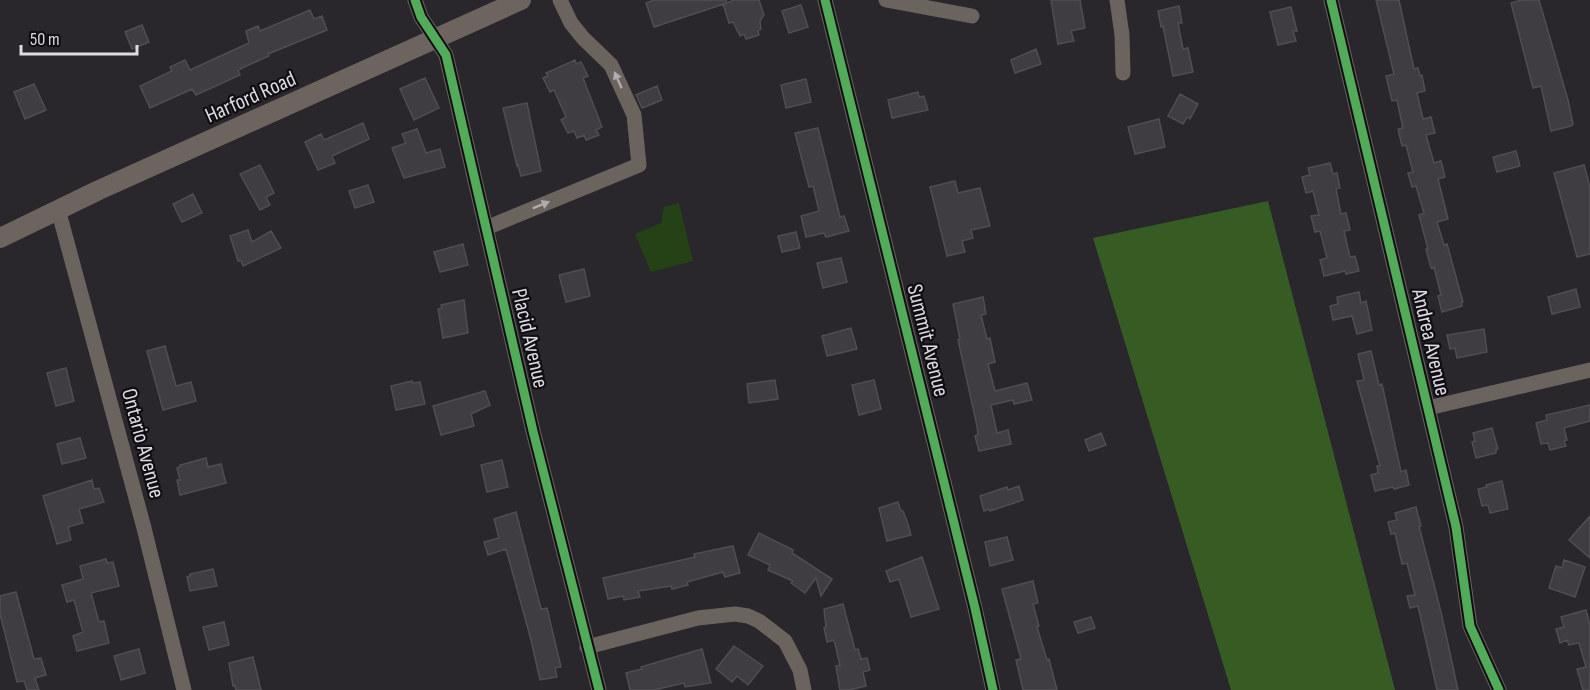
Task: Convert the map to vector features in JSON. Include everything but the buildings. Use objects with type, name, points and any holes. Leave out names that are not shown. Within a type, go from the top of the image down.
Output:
[{"type":"main road","name":"Harford Road","points":[[0,238],[58,209],[521,0]]},
{"type":"street","name":"Placid Avenue","points":[[414,0],[421,17],[446,55],[533,431],[599,690]]},
{"type":"street","points":[[486,228],[639,165],[634,116],[611,65],[571,23],[560,0]]},
{"type":"street","name":"Summit Avenue","points":[[825,0],[975,608],[993,690]]},
{"type":"street","points":[[886,0],[972,16]]},
{"type":"street","points":[[1116,0],[1122,35],[1123,73]]},
{"type":"street","name":"Andrea Avenue","points":[[1331,0],[1456,527],[1470,626],[1499,690]]},
{"type":"street","name":"Ontario Avenue","points":[[58,209],[144,528],[184,690]]},
{"type":"street","points":[[1428,408],[1590,370]]},
{"type":"street","points":[[587,647],[698,618],[735,614],[748,616],[759,621],[785,641],[800,670],[804,690]]},
{"type":"green space","points":[[1268,201],[1395,690],[1231,690],[1093,238]]},
{"type":"green space","points":[[679,203],[693,261],[651,272],[635,234],[661,223],[664,207]]},
{"type":"cycle path","points":[[415,0],[421,17],[446,55],[533,431],[599,690]]},
{"type":"cycle path","points":[[825,0],[975,608],[993,690]]},
{"type":"cycle path","points":[[1331,0],[1456,527],[1470,626],[1499,690]]}]
